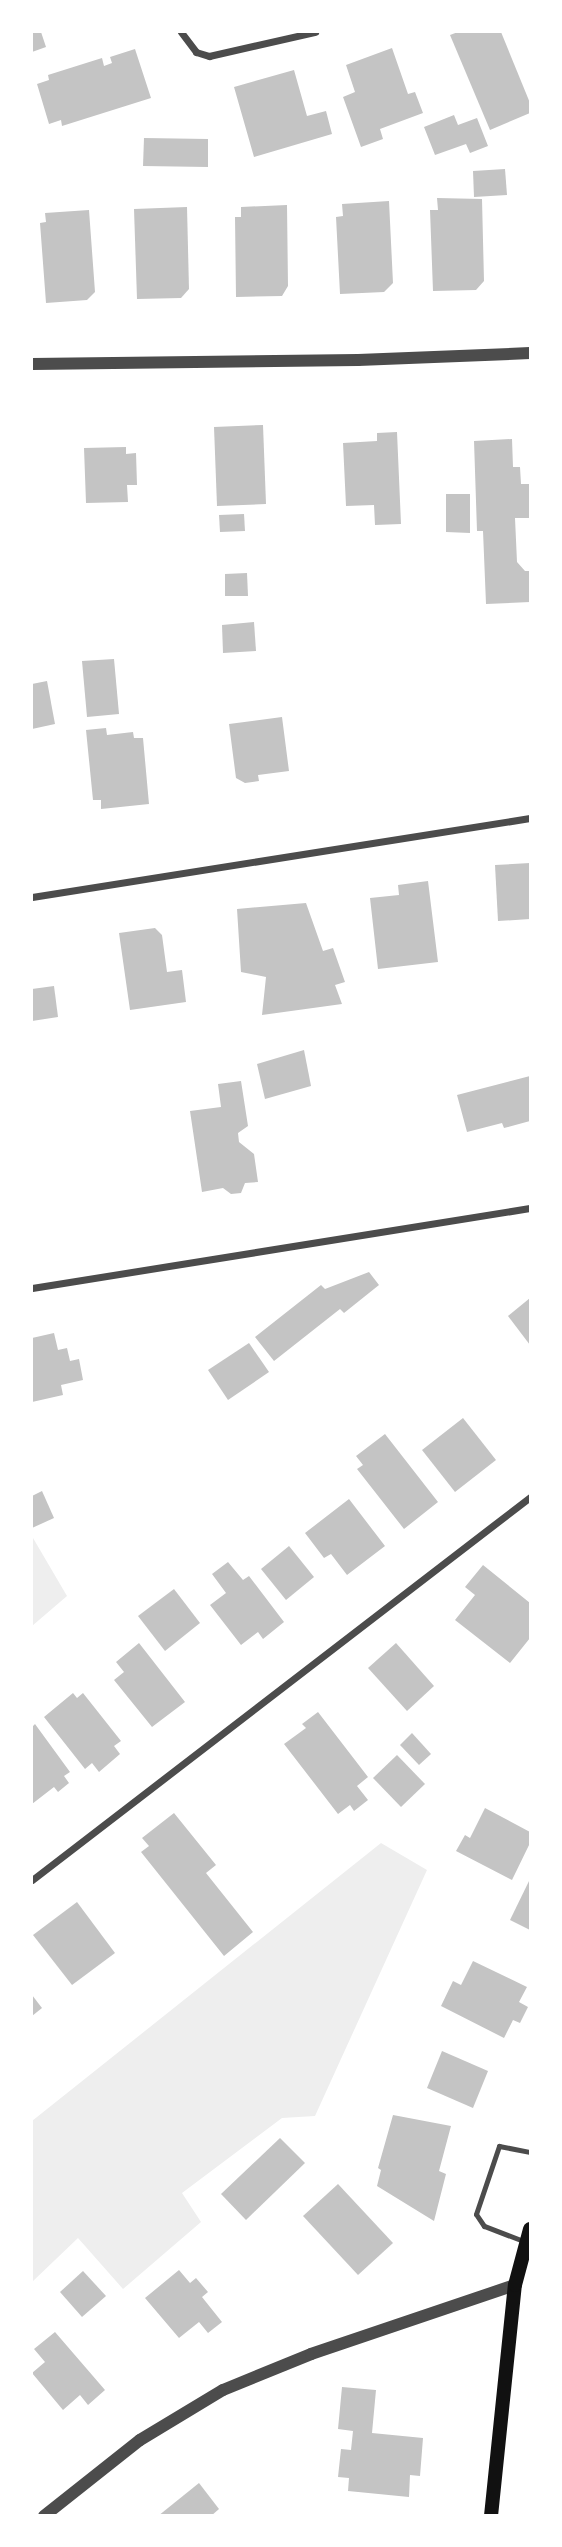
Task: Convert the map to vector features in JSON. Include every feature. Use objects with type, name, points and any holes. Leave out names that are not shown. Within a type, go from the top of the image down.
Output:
[{"type":"main road","points":[[491,2515],[515,2285],[529,2236]]},
{"type":"street","points":[[181,32],[196,52],[209,56],[316,32]]},
{"type":"street","points":[[32,364],[358,360],[530,353]]},
{"type":"street","points":[[32,897],[530,818]]},
{"type":"street","points":[[32,1288],[530,1208]]},
{"type":"street","points":[[32,1880],[530,1497]]},
{"type":"street","points":[[44,2515],[139,2440],[192,2406],[239,2382],[311,2354],[515,2285]]},
{"type":"lane","points":[[529,2236],[484,2226],[476,2214],[499,2146],[530,2152]]},
{"type":"shaded area","points":[[32,1539],[67,1596],[32,1626]]},
{"type":"shaded area","points":[[381,1843],[427,1870],[315,2116],[282,2118],[182,2193],[201,2222],[123,2289],[78,2238],[32,2282],[32,2121]]},
{"type":"building","points":[[32,32],[41,32],[46,47],[32,52]]},
{"type":"building","points":[[458,32],[501,32],[530,103],[530,113],[490,130],[450,35]]},
{"type":"building","points":[[392,48],[408,94],[415,92],[423,113],[380,129],[383,139],[361,147],[343,97],[355,92],[346,65]]},
{"type":"building","points":[[135,49],[151,98],[62,126],[61,120],[49,124],[37,84],[49,80],[48,75],[102,58],[104,66],[112,63],[110,57]]},
{"type":"building","points":[[294,70],[307,116],[326,111],[332,134],[254,157],[234,87]]},
{"type":"building","points":[[454,115],[458,125],[477,118],[488,146],[470,153],[466,144],[435,155],[424,127]]},
{"type":"building","points":[[144,138],[208,139],[208,167],[143,166]]},
{"type":"building","points":[[505,169],[507,195],[474,197],[473,171]]},
{"type":"building","points":[[437,198],[482,199],[484,281],[476,290],[433,291],[430,210],[438,210]]},
{"type":"building","points":[[389,201],[393,283],[384,292],[340,294],[336,217],[343,216],[342,204]]},
{"type":"building","points":[[287,205],[288,286],[282,296],[236,297],[235,217],[241,217],[241,207]]},
{"type":"building","points":[[187,207],[189,289],[181,298],[137,299],[134,209]]},
{"type":"building","points":[[89,210],[95,292],[87,300],[46,303],[40,223],[46,222],[45,213]]},
{"type":"building","points":[[263,425],[266,504],[217,506],[214,427]]},
{"type":"building","points":[[397,432],[401,524],[375,525],[374,505],[346,506],[343,443],[377,441],[377,433]]},
{"type":"building","points":[[512,439],[513,467],[520,467],[521,484],[529,484],[530,518],[515,518],[517,562],[525,571],[530,571],[530,602],[486,604],[483,531],[477,531],[474,441]]},
{"type":"building","points":[[126,447],[126,454],[136,453],[137,485],[127,485],[128,502],[86,503],[84,448]]},
{"type":"building","points":[[446,494],[470,494],[470,533],[446,532]]},
{"type":"building","points":[[244,514],[245,531],[220,532],[219,515]]},
{"type":"building","points":[[247,573],[248,596],[225,596],[225,574]]},
{"type":"building","points":[[254,622],[256,651],[223,653],[222,625]]},
{"type":"building","points":[[114,659],[119,714],[87,717],[82,661]]},
{"type":"building","points":[[47,681],[55,724],[32,729],[32,684]]},
{"type":"building","points":[[282,717],[289,771],[258,775],[259,781],[245,783],[236,778],[229,724]]},
{"type":"building","points":[[106,728],[107,735],[133,732],[134,738],[143,738],[149,804],[101,809],[101,800],[93,800],[86,730]]},
{"type":"building","points":[[530,863],[530,919],[498,921],[495,865]]},
{"type":"building","points":[[428,881],[438,962],[378,969],[370,898],[399,895],[398,885]]},
{"type":"building","points":[[306,903],[323,951],[333,948],[345,982],[335,985],[342,1004],[262,1015],[266,977],[241,972],[237,909]]},
{"type":"building","points":[[155,928],[162,935],[167,972],[182,970],[186,1002],[130,1010],[119,933]]},
{"type":"building","points":[[54,986],[58,1017],[32,1021],[32,989]]},
{"type":"building","points":[[304,1050],[311,1086],[265,1099],[257,1064]]},
{"type":"building","points":[[530,1076],[530,1121],[504,1128],[502,1123],[467,1132],[457,1095]]},
{"type":"building","points":[[241,1081],[248,1126],[238,1133],[239,1142],[254,1154],[258,1182],[245,1183],[241,1193],[231,1194],[223,1188],[202,1192],[190,1111],[221,1107],[218,1084]]},
{"type":"building","points":[[369,1272],[379,1285],[344,1313],[340,1309],[274,1361],[255,1337],[321,1285],[325,1289]]},
{"type":"building","points":[[530,1298],[530,1345],[508,1316]]},
{"type":"building","points":[[54,1333],[58,1350],[67,1348],[70,1361],[79,1359],[83,1380],[61,1385],[63,1395],[32,1402],[32,1338]]},
{"type":"building","points":[[249,1343],[269,1372],[228,1400],[208,1370]]},
{"type":"building","points":[[463,1418],[496,1460],[455,1492],[422,1450]]},
{"type":"building","points":[[385,1434],[438,1502],[404,1529],[357,1469],[363,1465],[356,1456]]},
{"type":"building","points":[[42,1491],[54,1518],[32,1528],[32,1496]]},
{"type":"building","points":[[349,1499],[385,1546],[347,1575],[331,1554],[324,1558],[305,1533]]},
{"type":"building","points":[[289,1546],[314,1577],[286,1600],[261,1569]]},
{"type":"building","points":[[228,1562],[243,1580],[249,1576],[284,1622],[263,1639],[258,1632],[241,1645],[210,1605],[226,1593],[212,1574]]},
{"type":"building","points":[[483,1565],[530,1603],[530,1638],[510,1663],[455,1620],[475,1595],[465,1587]]},
{"type":"building","points":[[174,1589],[200,1623],[165,1651],[138,1616]]},
{"type":"building","points":[[139,1643],[185,1702],[152,1727],[114,1680],[124,1672],[116,1662]]},
{"type":"building","points":[[396,1643],[434,1686],[407,1711],[368,1668]]},
{"type":"building","points":[[73,1693],[77,1698],[83,1693],[121,1741],[114,1746],[120,1754],[99,1772],[92,1763],[85,1769],[44,1717]]},
{"type":"building","points":[[318,1712],[368,1777],[357,1786],[368,1800],[354,1811],[350,1805],[338,1814],[284,1744],[306,1728],[302,1724]]},
{"type":"building","points":[[35,1724],[70,1772],[64,1776],[69,1783],[58,1792],[54,1787],[32,1804],[32,1727]]},
{"type":"building","points":[[412,1733],[431,1754],[419,1765],[400,1745]]},
{"type":"building","points":[[397,1755],[425,1784],[401,1807],[373,1778]]},
{"type":"building","points":[[485,1808],[530,1832],[530,1843],[512,1880],[456,1851],[465,1835],[470,1838]]},
{"type":"building","points":[[174,1813],[216,1865],[206,1873],[253,1932],[224,1956],[141,1852],[149,1846],[142,1838]]},
{"type":"building","points":[[530,1879],[530,1930],[510,1920]]},
{"type":"building","points":[[77,1902],[115,1953],[72,1985],[33,1935]]},
{"type":"building","points":[[473,1961],[527,1987],[519,2002],[528,2007],[520,2023],[513,2020],[504,2038],[441,2006],[453,1981],[461,1985]]},
{"type":"building","points":[[32,1995],[42,2008],[32,2016]]},
{"type":"building","points":[[442,2051],[488,2071],[473,2108],[427,2088]]},
{"type":"building","points":[[393,2115],[451,2126],[439,2171],[446,2174],[434,2221],[377,2186],[381,2170],[378,2168]]},
{"type":"building","points":[[280,2138],[305,2163],[246,2220],[221,2194]]},
{"type":"building","points":[[338,2184],[393,2243],[358,2275],[303,2216]]},
{"type":"building","points":[[179,2270],[190,2283],[196,2278],[208,2292],[202,2297],[222,2322],[208,2333],[199,2322],[179,2338],[145,2298]]},
{"type":"building","points":[[83,2271],[106,2296],[82,2317],[60,2292]]},
{"type":"building","points":[[55,2332],[105,2390],[88,2405],[80,2395],[63,2410],[32,2373],[45,2362],[34,2349]]},
{"type":"building","points":[[342,2387],[376,2390],[372,2433],[423,2438],[420,2476],[410,2475],[409,2497],[348,2491],[349,2478],[338,2477],[341,2449],[351,2450],[353,2431],[338,2429]]},
{"type":"building","points":[[199,2483],[219,2509],[211,2516],[158,2516]]}]
